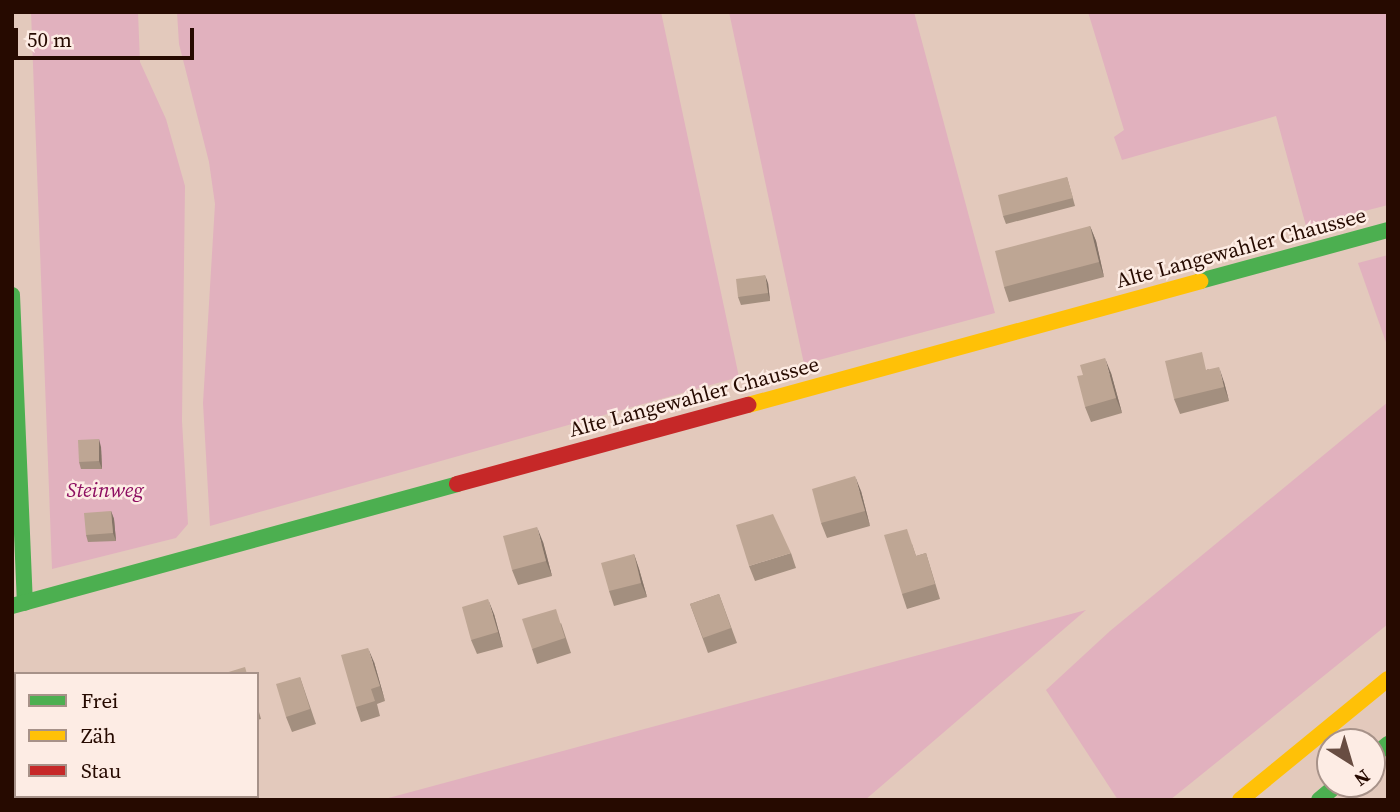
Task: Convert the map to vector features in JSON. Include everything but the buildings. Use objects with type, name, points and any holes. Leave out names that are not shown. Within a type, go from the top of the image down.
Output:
[{"type":"main road","name":"Alte Langewahler Chaussee","points":[[19,604],[1388,230]]},
{"type":"main road","points":[[12,295],[19,604]]},
{"type":"main road","points":[[1240,800],[1388,679]]},
{"type":"green space","name":"Steinweg","points":[[31,12],[138,12],[140,62],[166,119],[185,186],[182,421],[188,524],[176,538],[52,569]]},
{"type":"green space","points":[[177,12],[661,12],[739,377],[210,526],[203,403],[215,204],[209,162],[179,44]]},
{"type":"green space","points":[[729,12],[914,12],[995,313],[804,364]]},
{"type":"green space","points":[[1088,12],[1388,12],[1388,205],[1306,226],[1276,116],[1122,160],[1114,137],[1124,130]]},
{"type":"green space","points":[[1388,255],[1388,348],[1358,263]]},
{"type":"green space","points":[[1388,402],[1388,624],[1170,800],[1118,800],[1046,690],[1110,631]]},
{"type":"green space","points":[[1086,610],[865,800],[381,800]]},
{"type":"traffic: fast","points":[[1200,281],[1388,230]]},
{"type":"traffic: fast","points":[[12,295],[25,603]]},
{"type":"traffic: fast","points":[[12,606],[457,484]]},
{"type":"traffic: slow","points":[[748,405],[1200,281]]},
{"type":"traffic: slow","points":[[1240,800],[1388,679]]},
{"type":"traffic: jam","points":[[457,484],[748,405]]}]
